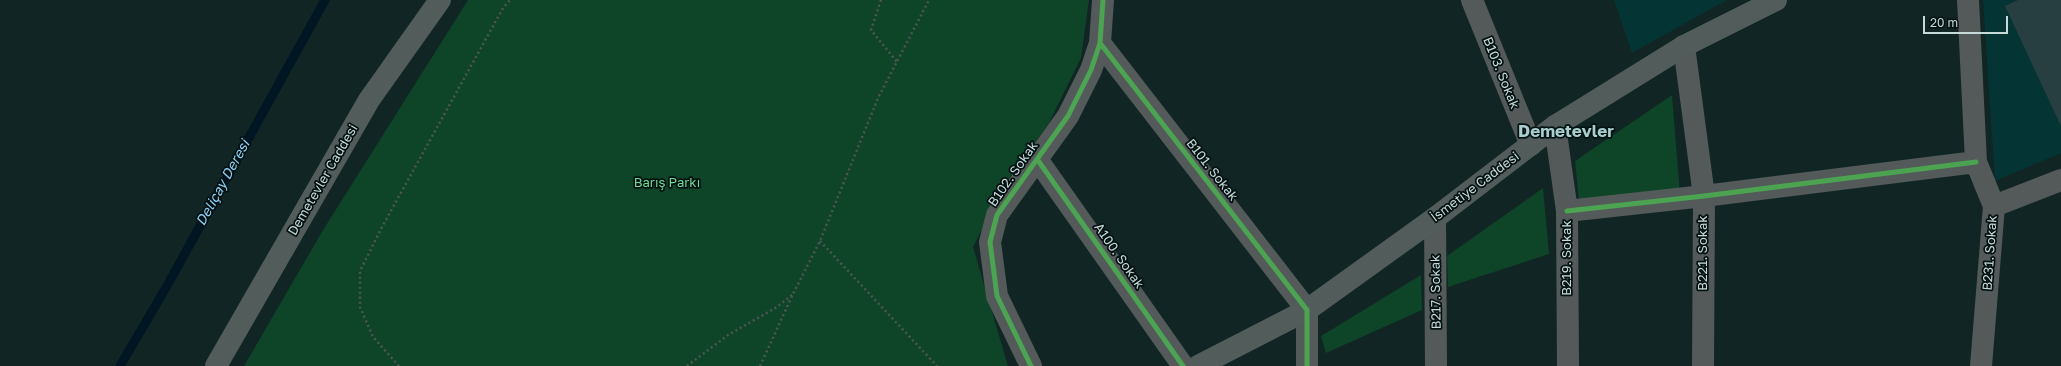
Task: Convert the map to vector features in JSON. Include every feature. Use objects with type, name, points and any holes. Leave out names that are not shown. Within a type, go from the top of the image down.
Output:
[{"type":"main road","name":"Demetevler Caddesi","points":[[216,366],[369,100],[440,0]]},
{"type":"main road","name":"İsmetiye Caddesi","points":[[1198,366],[1307,310],[1435,218],[1555,126],[1684,46],[1776,0]]},
{"type":"street","name":"B102. Sokak","points":[[1031,366],[998,296],[990,242],[997,216],[1068,116],[1092,70],[1100,43],[1103,0]]},
{"type":"street","name":"B103. Sokak","points":[[1472,0],[1531,145]]},
{"type":"street","name":"B231. Sokak","points":[[1968,0],[1976,162],[1994,206],[1981,366]]},
{"type":"street","name":"B101. Sokak","points":[[1100,43],[1307,310]]},
{"type":"street","name":"B221. Sokak","points":[[1684,46],[1704,196],[1703,366]]},
{"type":"street","name":"B219. Sokak","points":[[1555,126],[1566,211],[1568,366]]},
{"type":"street","name":"A100. Sokak","points":[[1037,159],[1182,366]]},
{"type":"street","points":[[1566,211],[1704,196],[1976,162]]},
{"type":"street","points":[[1994,206],[2061,180]]},
{"type":"street","name":"B217. Sokak","points":[[1435,218],[1436,366]]},
{"type":"street","points":[[1307,310],[1307,366]]},
{"type":"path","points":[[399,366],[373,337],[360,307],[360,271],[389,214],[503,8],[510,0]]},
{"type":"path","points":[[882,0],[871,30],[897,62]]},
{"type":"path","points":[[760,366],[793,294],[820,241],[878,98],[929,0]]},
{"type":"path","points":[[820,241],[937,366]]},
{"type":"path","points":[[687,366],[728,335],[778,307],[793,294]]},
{"type":"shaded area","points":[[1614,0],[1727,0],[1632,53]]},
{"type":"shaded area","points":[[1983,0],[2061,0],[2061,153],[1995,181]]},
{"type":"green space","name":"Barış Parkı","points":[[468,0],[1089,0],[1081,58],[1049,123],[1005,184],[973,247],[1008,366],[244,366],[323,230]]},
{"type":"green space","points":[[1672,95],[1680,194],[1579,202],[1575,161]]},
{"type":"green space","points":[[1543,188],[1549,254],[1448,287],[1447,256]]},
{"type":"green space","points":[[1421,275],[1422,310],[1326,353],[1321,336]]},
{"type":"building","points":[[2018,0],[2061,0],[2061,126],[2005,6]]},
{"type":"waterway","name":"Deliçay Deresi","points":[[120,366],[168,284],[325,0]]},
{"type":"cycle path","points":[[1031,366],[997,296],[990,242],[997,215],[1068,116],[1091,70],[1100,43],[1103,0]]},
{"type":"cycle path","points":[[1100,43],[1307,310],[1307,366]]},
{"type":"cycle path","points":[[1037,159],[1183,366]]},
{"type":"cycle path","points":[[1567,211],[1704,196],[1976,162]]},
{"type":"district","name":"Demetevler","points":[[1566,132]]}]
